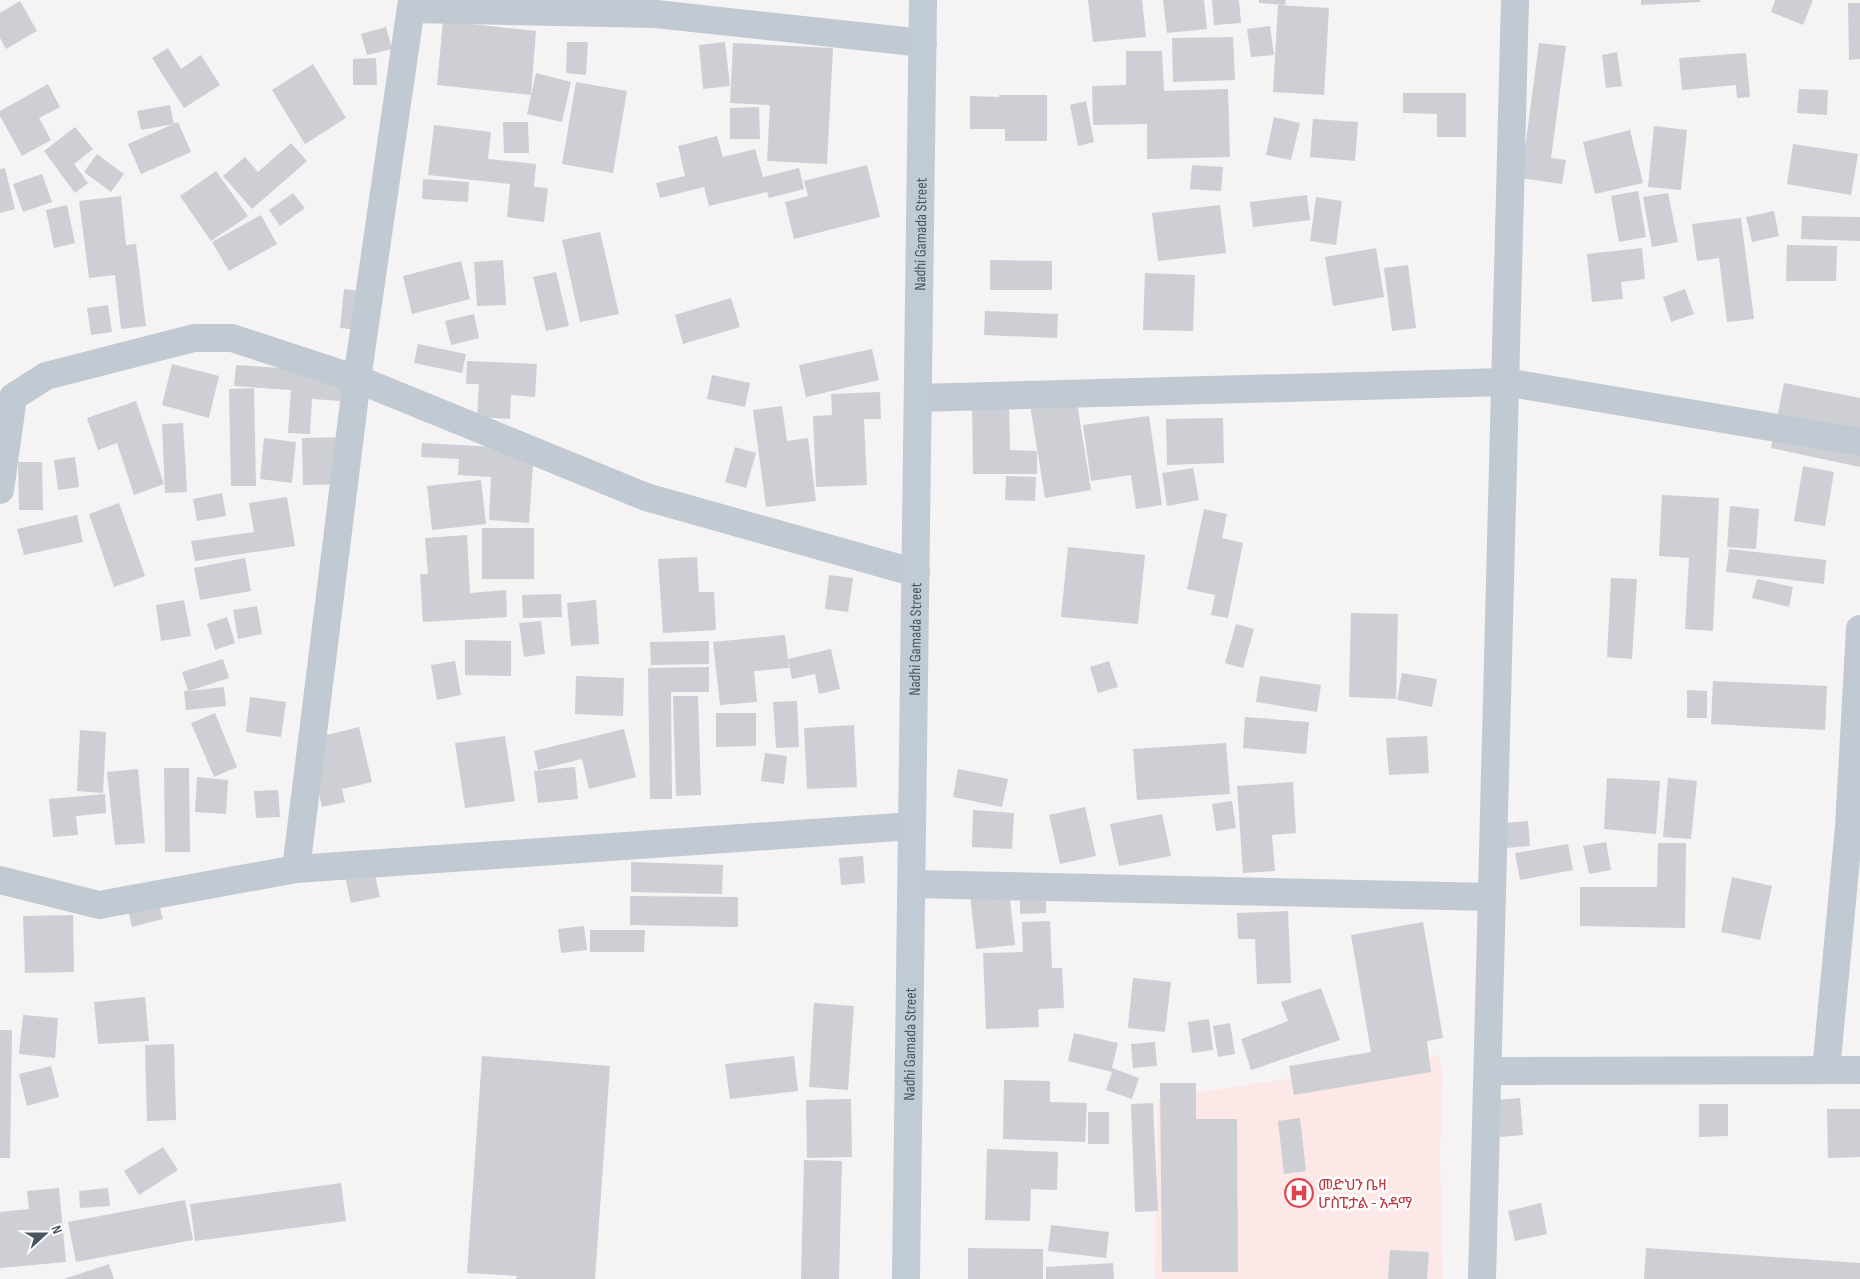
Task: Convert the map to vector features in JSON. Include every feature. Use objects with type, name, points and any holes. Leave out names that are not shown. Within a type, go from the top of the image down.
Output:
[{"type":"street","name":"Nadhi Gamada Street","points":[[906,1279],[923,0]]},
{"type":"street","points":[[1482,1279],[1515,0]]},
{"type":"street","points":[[296,868],[358,379],[412,4],[656,14],[923,43]]},
{"type":"street","points":[[0,490],[14,397],[46,376],[194,338],[232,338],[358,379],[646,498],[916,573]]},
{"type":"street","points":[[918,398],[1505,382],[1860,442]]},
{"type":"street","points":[[1826,1070],[1849,827],[1860,629]]},
{"type":"street","points":[[0,880],[99,905],[296,868],[912,826]]},
{"type":"street","points":[[912,884],[1492,897]]},
{"type":"street","points":[[1488,1071],[1860,1070]]},
{"type":"shaded area","name":"መድህን ቤዛ ሆስፒታል - አዳማ","points":[[1438,1055],[1443,1071],[1440,1154],[1443,1279],[1155,1279],[1158,1099]]},
{"type":"building","points":[[1088,0],[1142,0],[1146,37],[1093,42]]},
{"type":"building","points":[[1163,0],[1204,0],[1207,29],[1167,33]]},
{"type":"building","points":[[1212,0],[1239,0],[1241,23],[1214,25]]},
{"type":"building","points":[[1259,0],[1286,0],[1285,5],[1259,3]]},
{"type":"building","points":[[1641,0],[1700,0],[1701,2],[1641,5]]},
{"type":"building","points":[[1775,0],[1813,0],[1803,25],[1771,12]]},
{"type":"building","points":[[20,1],[37,31],[6,49],[0,38],[0,13]]},
{"type":"building","points":[[1848,3],[1860,3],[1860,59],[1849,60]]},
{"type":"building","points":[[1278,5],[1329,8],[1324,95],[1273,92]]},
{"type":"building","points":[[443,21],[536,31],[531,95],[437,85]]},
{"type":"building","points":[[1270,26],[1274,55],[1251,57],[1247,29]]},
{"type":"building","points":[[386,27],[392,49],[367,55],[361,34]]},
{"type":"building","points":[[1233,37],[1235,80],[1173,82],[1172,38]]},
{"type":"building","points":[[567,42],[588,42],[586,75],[566,73]]},
{"type":"building","points":[[725,42],[730,86],[703,89],[699,45]]},
{"type":"building","points":[[733,43],[833,48],[827,164],[767,161],[770,105],[730,103]]},
{"type":"building","points":[[1539,43],[1566,46],[1551,158],[1566,160],[1562,184],[1521,178]]},
{"type":"building","points":[[168,48],[181,69],[201,55],[220,85],[184,108],[152,58]]},
{"type":"building","points":[[1126,51],[1162,51],[1164,91],[1228,89],[1230,157],[1147,159],[1147,124],[1093,125],[1092,86],[1126,85]]},
{"type":"building","points":[[1617,52],[1622,86],[1606,88],[1602,55]]},
{"type":"building","points":[[1746,53],[1750,97],[1737,98],[1736,85],[1682,90],[1679,58]]},
{"type":"building","points":[[376,58],[377,85],[353,85],[353,59]]},
{"type":"building","points":[[313,64],[346,118],[305,144],[272,90]]},
{"type":"building","points":[[536,73],[571,82],[562,122],[527,114]]},
{"type":"building","points":[[576,82],[627,91],[613,173],[562,164]]},
{"type":"building","points":[[48,84],[60,107],[39,118],[51,140],[22,156],[0,116],[0,111]]},
{"type":"building","points":[[1799,89],[1828,90],[1827,115],[1797,113]]},
{"type":"building","points":[[1403,93],[1466,93],[1466,137],[1437,137],[1437,114],[1403,113]]},
{"type":"building","points":[[999,95],[1047,95],[1047,141],[1005,141],[1005,129],[970,129],[970,96],[999,97]]},
{"type":"building","points":[[1086,101],[1094,142],[1078,146],[1070,105]]},
{"type":"building","points":[[170,105],[174,124],[141,130],[137,111]]},
{"type":"building","points":[[759,107],[760,139],[730,139],[730,108]]},
{"type":"building","points":[[1274,117],[1300,123],[1291,160],[1266,155]]},
{"type":"building","points":[[1313,119],[1358,122],[1355,161],[1310,157]]},
{"type":"building","points":[[178,122],[191,152],[141,174],[128,144]]},
{"type":"building","points":[[503,122],[528,122],[529,153],[504,153]]},
{"type":"building","points":[[434,125],[491,132],[488,159],[536,164],[534,187],[548,188],[544,222],[507,217],[510,184],[428,175]]},
{"type":"building","points":[[1654,126],[1687,130],[1681,190],[1648,187]]},
{"type":"building","points":[[75,127],[93,149],[74,164],[88,183],[75,193],[44,151]]},
{"type":"building","points":[[1630,130],[1643,183],[1595,194],[1583,142]]},
{"type":"building","points":[[717,136],[723,157],[755,149],[763,177],[799,168],[804,189],[769,198],[767,192],[709,206],[704,187],[660,198],[656,183],[685,176],[678,146]]},
{"type":"building","points":[[291,143],[307,161],[252,209],[223,176],[245,157],[258,172]]},
{"type":"building","points":[[1793,144],[1858,154],[1851,195],[1787,184]]},
{"type":"building","points":[[97,154],[124,174],[111,192],[84,172]]},
{"type":"building","points":[[867,165],[880,217],[794,239],[785,202],[808,196],[804,181]]},
{"type":"building","points":[[1192,165],[1223,167],[1221,191],[1190,189]]},
{"type":"building","points":[[5,168],[15,209],[0,213],[0,169]]},
{"type":"building","points":[[216,171],[248,216],[211,241],[180,196]]},
{"type":"building","points":[[42,174],[52,202],[23,212],[13,184]]},
{"type":"building","points":[[423,179],[469,182],[468,202],[422,199]]},
{"type":"building","points":[[1638,191],[1646,237],[1619,242],[1611,196]]},
{"type":"building","points":[[293,193],[305,208],[280,226],[269,210]]},
{"type":"building","points":[[1668,193],[1678,242],[1652,247],[1643,197]]},
{"type":"building","points":[[1307,195],[1310,220],[1253,227],[1250,202]]},
{"type":"building","points":[[121,196],[126,245],[136,244],[146,326],[121,329],[115,275],[89,278],[79,201]]},
{"type":"building","points":[[1316,197],[1342,201],[1336,245],[1310,241]]},
{"type":"building","points":[[67,205],[75,243],[54,248],[46,210]]},
{"type":"building","points":[[1220,205],[1226,253],[1158,261],[1152,213]]},
{"type":"building","points":[[1774,211],[1779,236],[1752,242],[1746,217]]},
{"type":"building","points":[[261,215],[277,244],[229,271],[212,242]]},
{"type":"building","points":[[1802,216],[1860,217],[1860,241],[1801,239]]},
{"type":"building","points":[[1741,218],[1754,319],[1727,322],[1719,258],[1697,261],[1692,224]]},
{"type":"building","points":[[600,232],[619,314],[580,322],[562,240]]},
{"type":"building","points":[[1787,245],[1837,246],[1836,281],[1786,281]]},
{"type":"building","points":[[1376,248],[1384,297],[1333,306],[1325,257]]},
{"type":"building","points":[[1642,248],[1645,279],[1621,282],[1623,299],[1592,302],[1587,254]]},
{"type":"building","points":[[503,260],[506,305],[477,306],[474,262]]},
{"type":"building","points":[[990,260],[1052,261],[1052,290],[990,290]]},
{"type":"building","points":[[461,261],[470,299],[412,314],[403,276]]},
{"type":"building","points":[[1408,265],[1416,328],[1392,331],[1384,268]]},
{"type":"building","points":[[556,272],[569,326],[546,331],[533,277]]},
{"type":"building","points":[[1145,273],[1195,275],[1193,331],[1143,330]]},
{"type":"building","points":[[344,289],[370,292],[365,331],[340,328]]},
{"type":"building","points":[[1685,289],[1694,314],[1671,322],[1663,297]]},
{"type":"building","points":[[731,298],[740,327],[683,344],[675,315]]},
{"type":"building","points":[[108,305],[112,332],[91,335],[87,308]]},
{"type":"building","points":[[985,311],[1058,314],[1057,338],[984,335]]},
{"type":"building","points":[[474,314],[479,338],[451,345],[445,321]]},
{"type":"building","points":[[418,344],[466,354],[462,373],[414,363]]},
{"type":"building","points":[[872,349],[879,380],[806,397],[799,365]]},
{"type":"building","points":[[467,361],[537,364],[535,397],[511,395],[510,419],[477,417],[479,384],[466,384]]},
{"type":"building","points":[[172,364],[219,376],[209,418],[162,405]]},
{"type":"building","points":[[236,365],[358,373],[355,402],[312,399],[310,434],[288,433],[291,390],[234,386]]},
{"type":"building","points":[[712,375],[750,383],[745,407],[707,399]]},
{"type":"building","points":[[1784,383],[1860,398],[1860,467],[1771,448]]},
{"type":"building","points":[[254,388],[256,486],[231,486],[229,389]]},
{"type":"building","points":[[880,392],[881,419],[864,419],[867,485],[816,487],[813,416],[832,415],[831,394]]},
{"type":"building","points":[[1076,397],[1091,490],[1045,498],[1030,405]]},
{"type":"building","points":[[136,401],[164,484],[134,495],[117,443],[98,450],[87,418]]},
{"type":"building","points":[[972,402],[1009,402],[1010,450],[1037,451],[1037,474],[973,474]]},
{"type":"building","points":[[782,406],[787,441],[808,438],[816,501],[766,507],[753,410]]},
{"type":"building","points":[[1149,416],[1162,505],[1136,509],[1131,475],[1091,481],[1083,425]]},
{"type":"building","points":[[1223,418],[1224,463],[1167,465],[1166,419]]},
{"type":"building","points":[[183,423],[187,492],[165,493],[162,424]]},
{"type":"building","points":[[347,437],[348,484],[303,485],[302,438]]},
{"type":"building","points":[[264,438],[296,442],[292,483],[260,479]]},
{"type":"building","points":[[422,443],[534,449],[529,523],[489,520],[491,477],[458,475],[459,459],[421,457]]},
{"type":"building","points":[[735,447],[756,453],[746,488],[725,482]]},
{"type":"building","points":[[75,457],[79,487],[58,490],[54,460]]},
{"type":"building","points":[[18,462],[42,462],[43,510],[19,510]]},
{"type":"building","points":[[1803,466],[1834,472],[1825,526],[1794,521]]},
{"type":"building","points":[[1193,468],[1199,500],[1167,506],[1162,473]]},
{"type":"building","points":[[1006,476],[1036,477],[1035,501],[1005,500]]},
{"type":"building","points":[[481,480],[486,524],[432,530],[427,486]]},
{"type":"building","points":[[222,493],[226,516],[197,521],[193,499]]},
{"type":"building","points":[[1662,495],[1719,498],[1713,631],[1685,629],[1689,558],[1659,556]]},
{"type":"building","points":[[287,497],[295,546],[195,561],[191,541],[254,532],[249,503]]},
{"type":"building","points":[[119,503],[145,576],[114,587],[89,514]]},
{"type":"building","points":[[1730,506],[1759,509],[1756,549],[1727,547]]},
{"type":"building","points":[[1204,509],[1227,514],[1222,538],[1243,543],[1228,618],[1211,615],[1215,595],[1187,589]]},
{"type":"building","points":[[77,515],[83,542],[24,555],[17,529]]},
{"type":"building","points":[[482,528],[534,528],[534,579],[482,579]]},
{"type":"building","points":[[467,535],[470,593],[506,590],[507,617],[423,622],[420,574],[428,574],[425,538]]},
{"type":"building","points":[[1068,547],[1145,555],[1138,624],[1061,617]]},
{"type":"building","points":[[1729,549],[1826,560],[1824,584],[1726,572]]},
{"type":"building","points":[[697,557],[699,592],[714,592],[716,630],[663,633],[658,559]]},
{"type":"building","points":[[245,558],[251,591],[200,600],[194,568]]},
{"type":"building","points":[[829,575],[853,578],[848,612],[825,609]]},
{"type":"building","points":[[1611,578],[1637,579],[1632,659],[1607,657]]},
{"type":"building","points":[[1757,579],[1793,587],[1789,607],[1752,598]]},
{"type":"building","points":[[561,594],[562,617],[523,618],[522,595]]},
{"type":"building","points":[[184,600],[191,636],[161,641],[156,605]]},
{"type":"building","points":[[596,600],[599,644],[571,646],[567,603]]},
{"type":"building","points":[[257,606],[262,634],[238,639],[233,610]]},
{"type":"building","points":[[1351,613],[1398,614],[1396,699],[1349,697]]},
{"type":"building","points":[[227,617],[235,643],[215,650],[207,624]]},
{"type":"building","points":[[541,621],[545,654],[524,657],[519,623]]},
{"type":"building","points":[[1236,624],[1254,629],[1243,668],[1225,663]]},
{"type":"building","points":[[785,635],[789,668],[754,671],[757,702],[720,705],[713,642]]},
{"type":"building","points":[[465,640],[511,641],[511,676],[465,675]]},
{"type":"building","points":[[709,641],[709,664],[651,665],[650,642]]},
{"type":"building","points":[[831,649],[840,689],[819,694],[815,674],[792,679],[788,659]]},
{"type":"building","points":[[223,659],[229,678],[189,691],[224,687],[226,706],[186,710],[184,691],[188,691],[182,672]]},
{"type":"building","points":[[455,661],[461,695],[437,700],[431,665]]},
{"type":"building","points":[[1109,661],[1118,687],[1098,693],[1090,667]]},
{"type":"building","points":[[709,667],[709,692],[671,692],[672,799],[650,799],[648,668]]},
{"type":"building","points":[[1402,673],[1437,679],[1432,707],[1397,700]]},
{"type":"building","points":[[576,676],[624,678],[623,716],[575,714]]},
{"type":"building","points":[[1260,676],[1321,685],[1317,712],[1256,702]]},
{"type":"building","points":[[1713,681],[1827,686],[1825,730],[1711,724]]},
{"type":"building","points":[[1687,690],[1707,691],[1707,718],[1687,718]]},
{"type":"building","points":[[673,696],[698,696],[701,795],[676,796]]},
{"type":"building","points":[[250,697],[286,702],[281,737],[246,732]]},
{"type":"building","points":[[797,701],[799,747],[776,748],[773,702]]},
{"type":"building","points":[[215,713],[237,767],[214,777],[191,723]]},
{"type":"building","points":[[716,713],[756,713],[756,746],[716,747]]},
{"type":"building","points":[[1245,717],[1309,722],[1306,754],[1243,748]]},
{"type":"building","points":[[854,725],[857,787],[807,789],[804,728]]},
{"type":"building","points":[[359,727],[372,782],[342,789],[345,802],[322,807],[306,740]]},
{"type":"building","points":[[624,729],[636,777],[589,789],[582,759],[538,770],[534,751]]},
{"type":"building","points":[[80,730],[106,732],[103,793],[77,791]]},
{"type":"building","points":[[505,736],[515,801],[465,808],[455,743]]},
{"type":"building","points":[[1427,736],[1429,773],[1389,775],[1386,738]]},
{"type":"building","points":[[1226,743],[1230,794],[1137,800],[1133,749]]},
{"type":"building","points":[[765,753],[787,756],[784,784],[761,781]]},
{"type":"building","points":[[575,767],[578,799],[538,803],[534,771]]},
{"type":"building","points":[[164,768],[189,768],[190,852],[165,852]]},
{"type":"building","points":[[138,769],[145,843],[115,845],[107,772]]},
{"type":"building","points":[[958,769],[1008,779],[1002,807],[953,797]]},
{"type":"building","points":[[197,777],[228,780],[226,814],[195,812]]},
{"type":"building","points":[[1607,778],[1660,781],[1656,834],[1604,829]]},
{"type":"building","points":[[1668,778],[1697,781],[1691,839],[1663,837]]},
{"type":"building","points":[[1293,782],[1296,833],[1272,835],[1275,871],[1243,873],[1237,786]]},
{"type":"building","points":[[278,790],[280,817],[256,818],[254,791]]},
{"type":"building","points":[[105,794],[106,813],[76,816],[78,835],[53,837],[49,799]]},
{"type":"building","points":[[1232,801],[1236,828],[1216,831],[1212,804]]},
{"type":"building","points":[[1085,807],[1096,856],[1060,864],[1049,815]]},
{"type":"building","points":[[973,810],[1014,813],[1012,849],[972,847]]},
{"type":"building","points":[[1162,814],[1171,856],[1119,866],[1110,824]]},
{"type":"building","points":[[1528,821],[1530,846],[1506,848],[1504,823]]},
{"type":"building","points":[[1606,842],[1611,870],[1589,874],[1583,846]]},
{"type":"building","points":[[1658,843],[1686,843],[1685,928],[1580,926],[1580,887],[1657,887]]},
{"type":"building","points":[[1568,844],[1573,870],[1520,880],[1515,853]]},
{"type":"building","points":[[863,856],[865,883],[841,885],[839,858]]},
{"type":"building","points":[[631,862],[723,865],[722,894],[631,892]]},
{"type":"building","points":[[374,871],[380,897],[351,903],[345,877]]},
{"type":"building","points":[[1732,877],[1772,886],[1760,940],[1721,932]]},
{"type":"building","points":[[1009,890],[1015,945],[976,949],[970,895]]},
{"type":"building","points":[[1020,891],[1046,891],[1046,913],[1020,914]]},
{"type":"building","points":[[630,896],[738,897],[738,927],[630,925]]},
{"type":"building","points":[[157,897],[163,919],[132,927],[127,906]]},
{"type":"building","points":[[1288,911],[1291,983],[1257,984],[1255,939],[1238,939],[1237,913]]},
{"type":"building","points":[[73,915],[74,972],[25,973],[23,916]]},
{"type":"building","points":[[1050,921],[1052,968],[1062,968],[1064,1008],[1038,1009],[1039,1027],[986,1029],[983,953],[1023,952],[1022,922]]},
{"type":"building","points":[[1423,922],[1443,1038],[1427,1041],[1431,1072],[1294,1095],[1289,1066],[1371,1052],[1351,935]]},
{"type":"building","points":[[584,926],[587,950],[561,953],[558,929]]},
{"type":"building","points":[[590,930],[645,930],[644,952],[590,952]]},
{"type":"building","points":[[1133,978],[1171,982],[1165,1032],[1128,1028]]},
{"type":"building","points":[[1321,988],[1340,1040],[1251,1070],[1241,1039],[1288,1021],[1281,1002]]},
{"type":"building","points":[[145,997],[149,1041],[98,1044],[94,1002]]},
{"type":"building","points":[[814,1003],[854,1006],[848,1090],[809,1087]]},
{"type":"building","points":[[23,1015],[58,1018],[55,1058],[19,1054]]},
{"type":"building","points":[[1209,1019],[1213,1050],[1192,1053],[1188,1022]]},
{"type":"building","points":[[1230,1023],[1235,1054],[1218,1057],[1213,1026]]},
{"type":"building","points":[[0,1030],[12,1030],[10,1158],[0,1158]]},
{"type":"building","points":[[1074,1033],[1118,1043],[1112,1068],[1139,1078],[1132,1099],[1106,1090],[1112,1072],[1068,1061]]},
{"type":"building","points":[[1155,1042],[1157,1066],[1133,1068],[1131,1044]]},
{"type":"building","points":[[174,1044],[176,1120],[147,1121],[145,1045]]},
{"type":"building","points":[[482,1056],[610,1066],[595,1279],[516,1279],[517,1276],[467,1273]]},
{"type":"building","points":[[794,1056],[798,1091],[730,1099],[725,1064]]},
{"type":"building","points":[[51,1066],[59,1097],[27,1106],[19,1074]]},
{"type":"building","points":[[1004,1080],[1050,1081],[1050,1102],[1087,1103],[1085,1142],[1003,1139]]},
{"type":"building","points":[[1160,1083],[1196,1083],[1196,1119],[1237,1119],[1238,1272],[1162,1272]]},
{"type":"building","points":[[1520,1098],[1523,1135],[1500,1137],[1496,1100]]},
{"type":"building","points":[[851,1099],[852,1157],[807,1158],[806,1100]]},
{"type":"building","points":[[1153,1103],[1158,1211],[1135,1212],[1131,1104]]},
{"type":"building","points":[[1699,1104],[1728,1104],[1728,1136],[1699,1137]]},
{"type":"building","points":[[1827,1109],[1860,1109],[1860,1157],[1828,1158]]},
{"type":"building","points":[[1088,1112],[1109,1112],[1109,1144],[1088,1144]]},
{"type":"building","points":[[1300,1118],[1306,1171],[1284,1174],[1278,1121]]},
{"type":"building","points":[[163,1147],[178,1170],[139,1195],[124,1171]]},
{"type":"building","points":[[987,1149],[1058,1152],[1057,1190],[1031,1189],[1030,1221],[985,1220]]},
{"type":"building","points":[[804,1160],[842,1161],[839,1279],[801,1279]]},
{"type":"building","points":[[341,1183],[346,1221],[195,1241],[190,1204]]},
{"type":"building","points":[[59,1188],[66,1262],[0,1268],[0,1212],[29,1209],[27,1191]]},
{"type":"building","points":[[108,1188],[110,1206],[80,1208],[79,1191]]},
{"type":"building","points":[[185,1200],[193,1240],[76,1262],[68,1222]]},
{"type":"building","points":[[1541,1203],[1547,1234],[1515,1241],[1508,1211]]},
{"type":"building","points":[[1051,1225],[1109,1232],[1106,1258],[1048,1251]]},
{"type":"building","points":[[968,1248],[1043,1249],[1043,1279],[968,1279]]},
{"type":"building","points":[[1646,1248],[1860,1263],[1860,1279],[1644,1279]]},
{"type":"building","points":[[1390,1250],[1429,1252],[1427,1279],[1388,1279]]},
{"type":"building","points":[[1113,1263],[1114,1279],[1046,1279],[1046,1267]]},
{"type":"building","points":[[109,1264],[114,1279],[64,1279]]},
{"type":"place","name":"መድህን ቤዛ ሆስፒታል - አዳማ","points":[[1299,1193]]}]
